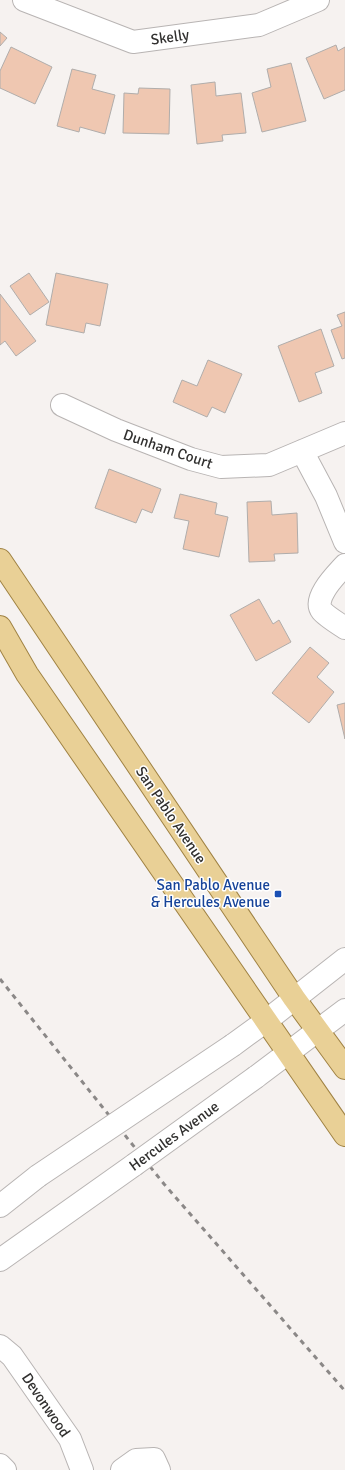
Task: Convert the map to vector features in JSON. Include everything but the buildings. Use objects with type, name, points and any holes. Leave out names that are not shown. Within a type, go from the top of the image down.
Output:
[{"type":"main road","name":"San Pablo Avenue","points":[[0,560],[294,998],[345,1068]]},
{"type":"main road","points":[[0,627],[28,674],[345,1135]]},
{"type":"street","name":"Skelly","points":[[24,0],[133,42],[259,25],[310,2]]},
{"type":"street","name":"Dunham Court","points":[[62,405],[116,430],[191,459],[221,467],[269,466],[345,433]]},
{"type":"street","points":[[302,451],[326,496],[345,542]]},
{"type":"street","points":[[345,565],[324,589],[320,606],[322,611],[345,628]]},
{"type":"street","points":[[0,1206],[38,1176],[233,1045],[345,959]]},
{"type":"street","name":"Hercules Avenue","points":[[0,1260],[256,1077],[345,1010]]},
{"type":"street","name":"Devonwood","points":[[0,1346],[12,1356],[70,1439],[82,1470]]},
{"type":"street","points":[[122,1470],[136,1460],[154,1459],[160,1470]]},
{"type":"street","points":[[0,1465],[4,1470]]},
{"type":"railway","points":[[0,979],[164,1184],[345,1391]]},
{"type":"place","name":"San Pablo Avenue & Hercules Avenue","points":[[278,894]]}]
